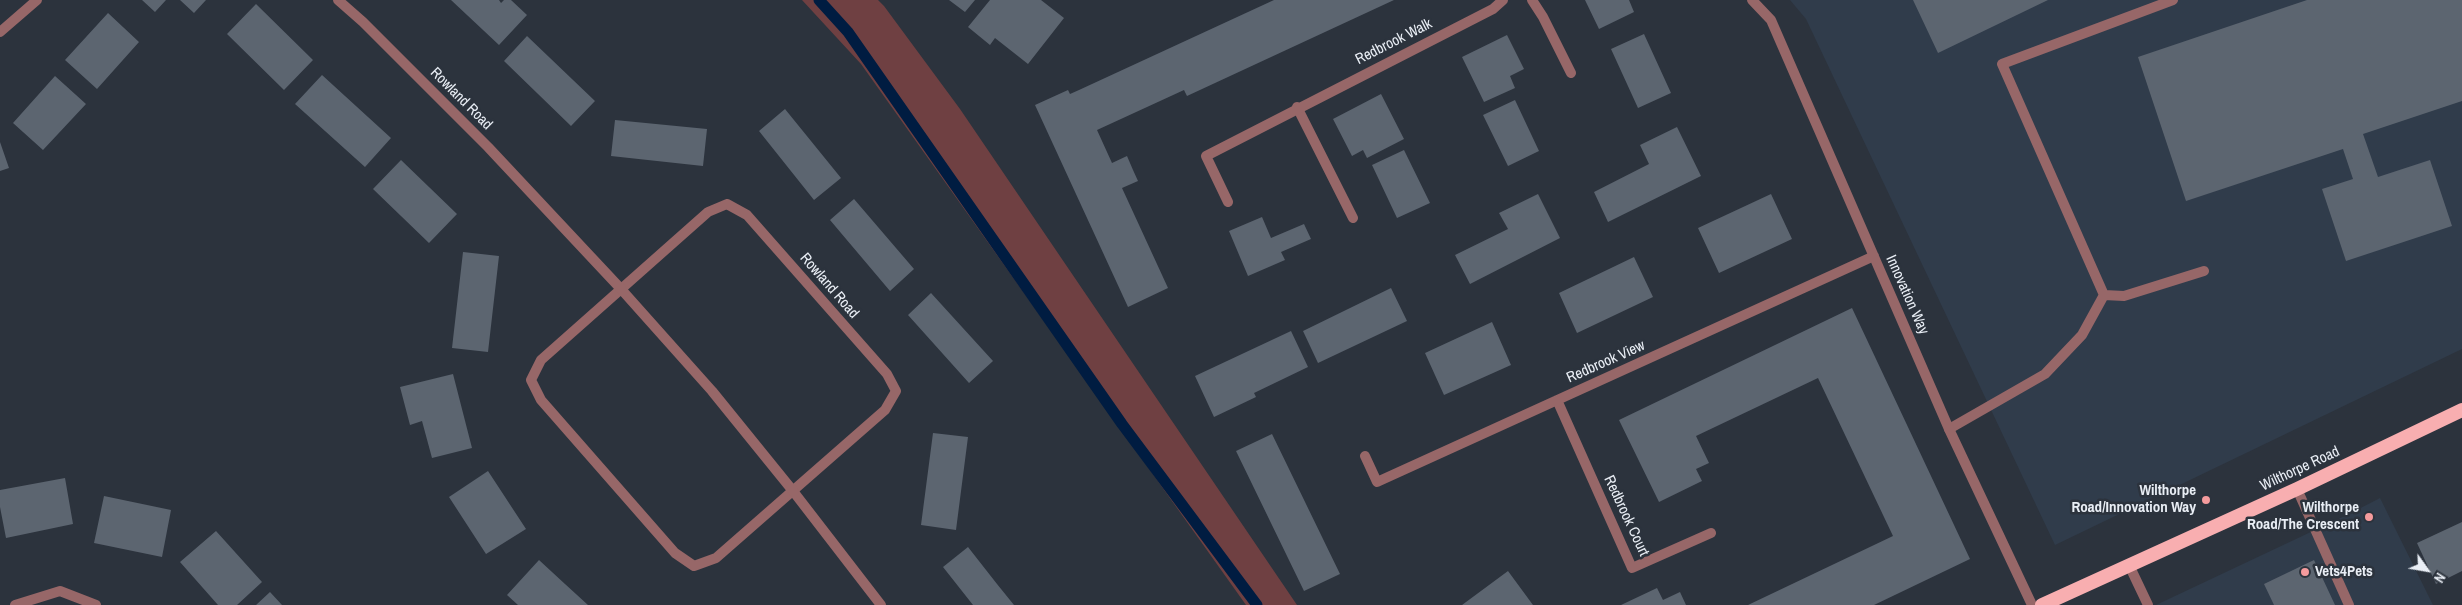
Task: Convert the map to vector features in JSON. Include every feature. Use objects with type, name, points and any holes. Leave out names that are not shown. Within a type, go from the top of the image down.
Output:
[{"type":"highway","name":"Wilthorpe Road","points":[[2042,605],[2297,489],[2462,410]]},
{"type":"street","points":[[0,32],[37,0]]},
{"type":"street","name":"Rowland Road","points":[[338,0],[363,22],[488,147],[621,289],[712,390],[881,605]]},
{"type":"street","name":"Redbrook Walk","points":[[1228,202],[1206,156],[1297,107],[1492,9],[1503,0]]},
{"type":"street","points":[[1532,0],[1572,73]]},
{"type":"street","name":"Innovation Way","points":[[1752,0],[1771,20],[1949,429],[2032,605]]},
{"type":"street","points":[[2104,295],[2002,64],[2173,0]]},
{"type":"street","points":[[1297,107],[1353,218]]},
{"type":"street","name":"Rowland Road","points":[[728,204],[747,215],[887,374],[896,391],[885,410],[716,558],[694,566],[675,553],[541,400],[530,380],[541,360],[621,289],[708,212],[728,204]]},
{"type":"street","name":"Redbrook View","points":[[1365,456],[1377,482],[1874,256]]},
{"type":"street","points":[[2104,295],[2124,296],[2204,271]]},
{"type":"street","points":[[1949,429],[2045,374],[2082,334],[2104,295]]},
{"type":"street","name":"Redbrook Court","points":[[1557,400],[1632,568],[1711,533]]},
{"type":"street","points":[[2297,489],[2349,605]]},
{"type":"street","points":[[2129,565],[2148,605]]},
{"type":"street","points":[[15,605],[60,591],[96,605]]},
{"type":"shaded area","points":[[802,0],[878,0],[884,6],[960,109],[1297,605],[1246,605],[861,64]]},
{"type":"shaded area","points":[[1790,0],[2462,0],[2462,349],[2055,545],[1806,19]]},
{"type":"shaded area","points":[[2380,498],[2433,605],[2156,605],[2349,514]]},
{"type":"building","points":[[142,0],[166,0],[155,12]]},
{"type":"building","points":[[180,0],[206,0],[194,13]]},
{"type":"building","points":[[451,0],[499,0],[501,3],[504,0],[511,0],[527,15],[499,45]]},
{"type":"building","points":[[949,0],[975,0],[965,12]]},
{"type":"building","points":[[990,0],[1041,0],[1064,18],[1028,64],[995,38],[990,45],[968,27]]},
{"type":"building","points":[[1274,0],[1394,0],[1187,96],[1184,90],[1097,130],[1112,163],[1127,156],[1138,181],[1122,188],[1168,288],[1128,307],[1035,105],[1068,90],[1070,94]]},
{"type":"building","points":[[1585,0],[1629,0],[1634,12],[1599,29]]},
{"type":"building","points":[[1913,0],[2048,0],[1938,53]]},
{"type":"building","points":[[2307,0],[2462,0],[2462,101],[2363,134],[2378,177],[2430,160],[2452,226],[2346,261],[2322,189],[2353,179],[2343,149],[2186,201],[2138,57]]},
{"type":"building","points":[[256,4],[313,60],[284,90],[227,34]]},
{"type":"building","points":[[108,13],[139,42],[97,89],[65,60]]},
{"type":"building","points":[[1644,34],[1671,93],[1638,108],[1611,49]]},
{"type":"building","points":[[1507,35],[1524,69],[1510,76],[1515,88],[1484,102],[1462,57]]},
{"type":"building","points":[[527,36],[595,101],[571,126],[504,61]]},
{"type":"building","points":[[322,75],[391,138],[365,167],[295,104]]},
{"type":"building","points":[[55,76],[86,104],[43,150],[13,123]]},
{"type":"building","points":[[1381,94],[1404,139],[1367,158],[1363,150],[1352,156],[1333,119]]},
{"type":"building","points":[[1515,100],[1539,151],[1508,166],[1483,115]]},
{"type":"building","points":[[785,109],[841,178],[814,200],[759,131]]},
{"type":"building","points":[[615,120],[707,129],[703,166],[611,156]]},
{"type":"building","points":[[1677,127],[1701,176],[1608,222],[1594,192],[1649,164],[1640,145]]},
{"type":"building","points":[[0,142],[9,168],[0,171]]},
{"type":"building","points":[[1404,150],[1430,203],[1397,218],[1372,165]]},
{"type":"building","points":[[401,160],[457,214],[429,243],[373,189]]},
{"type":"building","points":[[1538,194],[1560,238],[1470,284],[1455,255],[1508,229],[1499,213]]},
{"type":"building","points":[[1771,194],[1792,239],[1719,273],[1698,228]]},
{"type":"building","points":[[854,199],[914,269],[890,291],[830,220]]},
{"type":"building","points":[[1262,217],[1271,238],[1304,224],[1311,239],[1281,252],[1285,260],[1248,276],[1229,231]]},
{"type":"building","points":[[463,252],[499,256],[488,352],[452,348]]},
{"type":"building","points":[[1634,257],[1653,297],[1577,333],[1559,293]]},
{"type":"building","points":[[1391,288],[1407,321],[1318,363],[1303,331]]},
{"type":"building","points":[[931,293],[993,361],[969,383],[908,315]]},
{"type":"building","points":[[1852,308],[1970,559],[1874,605],[1748,605],[1893,536],[1818,378],[1696,436],[1709,463],[1696,469],[1702,481],[1659,502],[1619,420]]},
{"type":"building","points":[[1492,322],[1511,365],[1444,395],[1425,353]]},
{"type":"building","points":[[1291,331],[1308,367],[1254,393],[1256,397],[1214,417],[1195,376]]},
{"type":"building","points":[[453,374],[472,448],[432,458],[422,421],[410,425],[400,387]]},
{"type":"building","points":[[933,433],[968,437],[956,530],[921,525]]},
{"type":"building","points":[[1272,434],[1340,574],[1304,591],[1236,451]]},
{"type":"building","points":[[488,471],[526,529],[486,554],[449,497]]},
{"type":"building","points":[[65,478],[73,524],[6,538],[0,507],[0,490]]},
{"type":"building","points":[[104,496],[171,510],[162,557],[94,543]]},
{"type":"building","points":[[2462,522],[2462,571],[2436,584],[2417,543]]},
{"type":"building","points":[[216,531],[262,582],[237,605],[218,605],[180,562]]},
{"type":"building","points":[[968,547],[1014,605],[973,605],[943,567]]},
{"type":"building","points":[[539,560],[588,605],[518,605],[507,595]]},
{"type":"building","name":"Vets4Pets","points":[[2314,560],[2335,605],[2274,605],[2264,584]]},
{"type":"building","points":[[1508,571],[1533,605],[1462,605]]},
{"type":"building","points":[[1657,588],[1663,600],[1680,592],[1686,605],[1621,605]]},
{"type":"building","points":[[270,592],[282,605],[256,605]]},
{"type":"waterway","points":[[819,0],[848,32],[1122,424],[1257,605]]},
{"type":"place","name":"Wilthorpe Road/Innovation Way","points":[[2206,500]]},
{"type":"place","name":"Wilthorpe Road/The Crescent","points":[[2369,517]]},
{"type":"place","name":"Vets4Pets","points":[[2305,572]]}]
